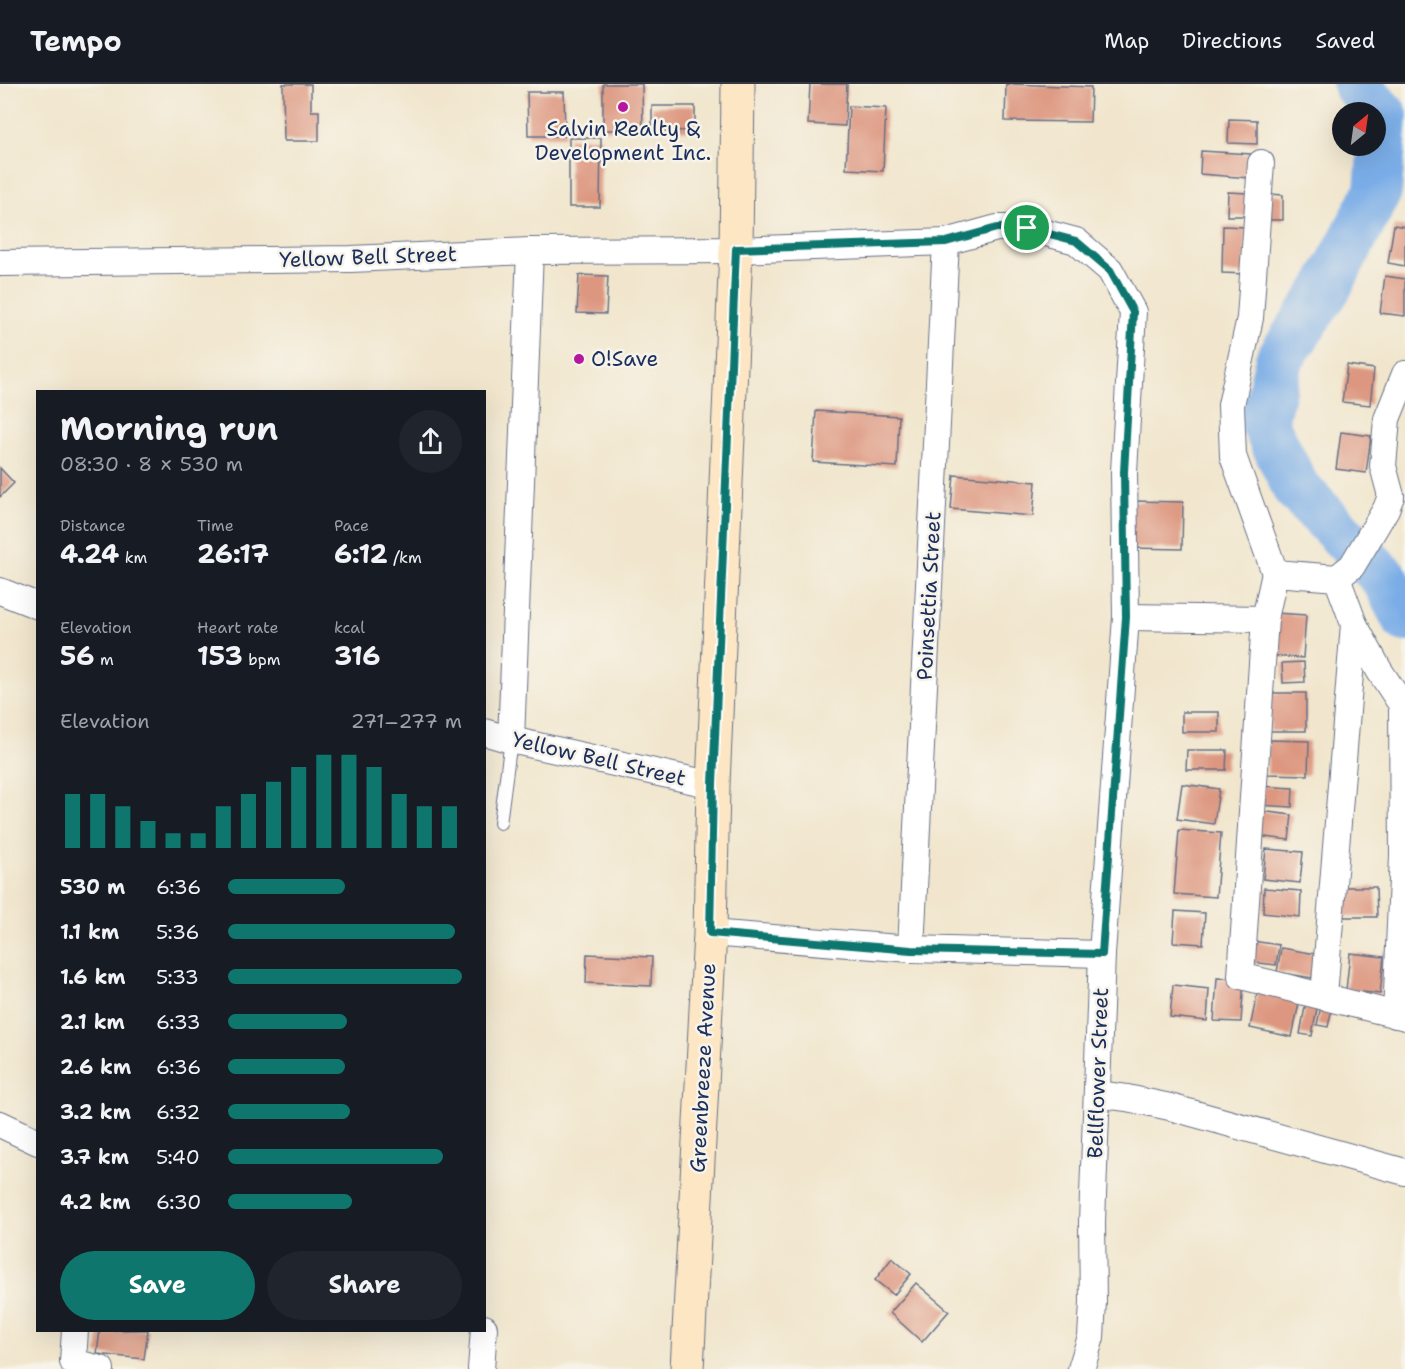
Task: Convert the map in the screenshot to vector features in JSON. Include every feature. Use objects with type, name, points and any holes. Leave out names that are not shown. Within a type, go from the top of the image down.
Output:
[{"type":"street","name":"Greenbreeze Avenue","points":[[687,1369],[710,933],[713,784],[736,249],[738,84]]},
{"type":"street","points":[[1261,163],[1250,318],[1231,405],[1233,456],[1275,573],[1265,619],[1241,976],[1400,1016],[1404,856],[1402,705],[1378,670],[1354,624]]},
{"type":"street","name":"Bellflower Street","points":[[736,249],[946,242],[997,228],[1027,228],[1076,241],[1110,270],[1133,312],[1124,472],[1126,617],[1102,954],[1092,1222],[1094,1302],[1091,1336],[1081,1369]]},
{"type":"street","name":"Poinsettia Street","points":[[911,950],[946,242]]},
{"type":"street","name":"Yellow Bell Street","points":[[0,263],[351,259],[530,251],[736,249]]},
{"type":"street","points":[[512,740],[530,251]]},
{"type":"street","points":[[1324,996],[1354,624],[1344,572],[1394,503],[1383,466],[1396,420],[1405,374]]},
{"type":"street","points":[[1275,573],[1344,572]]},
{"type":"street","points":[[0,591],[36,605]]},
{"type":"street","points":[[1126,617],[1265,619]]},
{"type":"street","name":"Yellow Bell Street","points":[[486,733],[713,784]]},
{"type":"street","points":[[710,933],[911,950],[1102,954]]},
{"type":"street","points":[[1097,1094],[1170,1107],[1405,1172]]},
{"type":"street","points":[[0,1124],[36,1141]]},
{"type":"street","points":[[75,1332],[73,1362],[101,1369]]},
{"type":"street","points":[[481,1369],[484,1332]]},
{"type":"lane","points":[[500,823],[512,740]]},
{"type":"building","points":[[283,84],[311,84],[311,111],[319,111],[319,141],[284,141]]},
{"type":"building","name":"Salvin Realty & Development Inc.","points":[[603,84],[642,84],[643,130],[603,130]]},
{"type":"building","points":[[810,84],[847,84],[845,126],[808,124]]},
{"type":"building","points":[[1006,84],[1091,87],[1090,122],[1005,121]]},
{"type":"building","points":[[527,92],[564,92],[565,136],[528,136]]},
{"type":"building","points":[[652,106],[695,106],[695,131],[652,130]]},
{"type":"building","points":[[849,106],[886,108],[883,171],[846,169]]},
{"type":"building","points":[[1229,119],[1257,120],[1257,144],[1228,143]]},
{"type":"building","points":[[569,138],[601,138],[600,207],[569,207]]},
{"type":"building","points":[[1201,151],[1251,154],[1249,178],[1200,174]]},
{"type":"building","points":[[1228,192],[1247,193],[1247,216],[1227,216]]},
{"type":"building","points":[[1269,194],[1283,195],[1283,220],[1269,220]]},
{"type":"building","points":[[1394,225],[1405,227],[1405,266],[1388,263]]},
{"type":"building","points":[[1223,226],[1246,227],[1245,274],[1222,273]]},
{"type":"building","points":[[579,275],[608,276],[606,314],[577,313]]},
{"type":"building","points":[[1385,276],[1405,279],[1405,316],[1380,313]]},
{"type":"building","points":[[1347,365],[1374,369],[1370,405],[1342,402]]},
{"type":"building","points":[[816,411],[899,416],[897,467],[813,462]]},
{"type":"building","points":[[1341,432],[1371,436],[1366,473],[1336,469]]},
{"type":"building","points":[[0,468],[14,483],[0,497]]},
{"type":"building","points":[[954,475],[1036,482],[1033,516],[951,509]]},
{"type":"building","points":[[1131,501],[1183,502],[1182,549],[1130,548]]},
{"type":"building","points":[[1275,613],[1306,615],[1303,658],[1272,656]]},
{"type":"building","points":[[1304,662],[1305,682],[1283,683],[1282,663]]},
{"type":"building","points":[[1270,693],[1306,693],[1306,731],[1270,731]]},
{"type":"building","points":[[1182,712],[1219,712],[1219,732],[1182,732]]},
{"type":"building","points":[[1268,740],[1309,741],[1308,775],[1267,774]]},
{"type":"building","points":[[1187,750],[1227,750],[1226,770],[1186,770]]},
{"type":"building","points":[[1182,784],[1219,789],[1214,824],[1177,819]]},
{"type":"building","points":[[1260,786],[1293,788],[1292,807],[1258,805]]},
{"type":"building","points":[[1260,811],[1292,815],[1289,840],[1257,836]]},
{"type":"building","points":[[1179,830],[1221,833],[1216,897],[1174,894]]},
{"type":"building","points":[[1266,849],[1303,852],[1300,883],[1263,879]]},
{"type":"building","points":[[1341,887],[1376,887],[1377,917],[1342,917]]},
{"type":"building","points":[[1264,888],[1301,891],[1300,917],[1263,913]]},
{"type":"building","points":[[1175,911],[1205,913],[1203,944],[1173,942]]},
{"type":"building","points":[[1246,940],[1279,945],[1276,965],[1243,961]]},
{"type":"building","points":[[1281,948],[1316,954],[1312,978],[1277,972]]},
{"type":"building","points":[[1350,953],[1384,957],[1380,994],[1346,990]]},
{"type":"building","points":[[587,954],[652,957],[651,986],[586,983]]},
{"type":"building","points":[[1217,978],[1244,979],[1241,1022],[1214,1021]]},
{"type":"building","points":[[1173,985],[1209,989],[1207,1021],[1170,1017]]},
{"type":"building","points":[[1258,989],[1300,998],[1292,1037],[1250,1028]]},
{"type":"building","points":[[1306,1001],[1318,1003],[1312,1036],[1300,1034]]},
{"type":"building","points":[[1321,1006],[1332,1008],[1328,1027],[1317,1025]]},
{"type":"building","points":[[892,1258],[911,1274],[894,1295],[875,1280]]},
{"type":"building","points":[[916,1283],[949,1311],[922,1342],[890,1313]]},
{"type":"building","points":[[100,1332],[148,1332],[144,1359],[97,1354]]},
{"type":"waterway","points":[[1356,84],[1384,116],[1378,191],[1328,287],[1279,360],[1264,422],[1296,488],[1385,579],[1405,618]]},
{"type":"place","name":"Salvin Realty & Development Inc.","points":[[623,107]]},
{"type":"place","name":"O!Save","points":[[579,359]]},
{"type":"route","points":[[997,228],[1027,228],[1076,241],[1110,270],[1133,312],[1124,472],[1126,617],[1102,954],[911,950],[710,933],[713,784],[736,249],[946,242],[997,228]]}]
